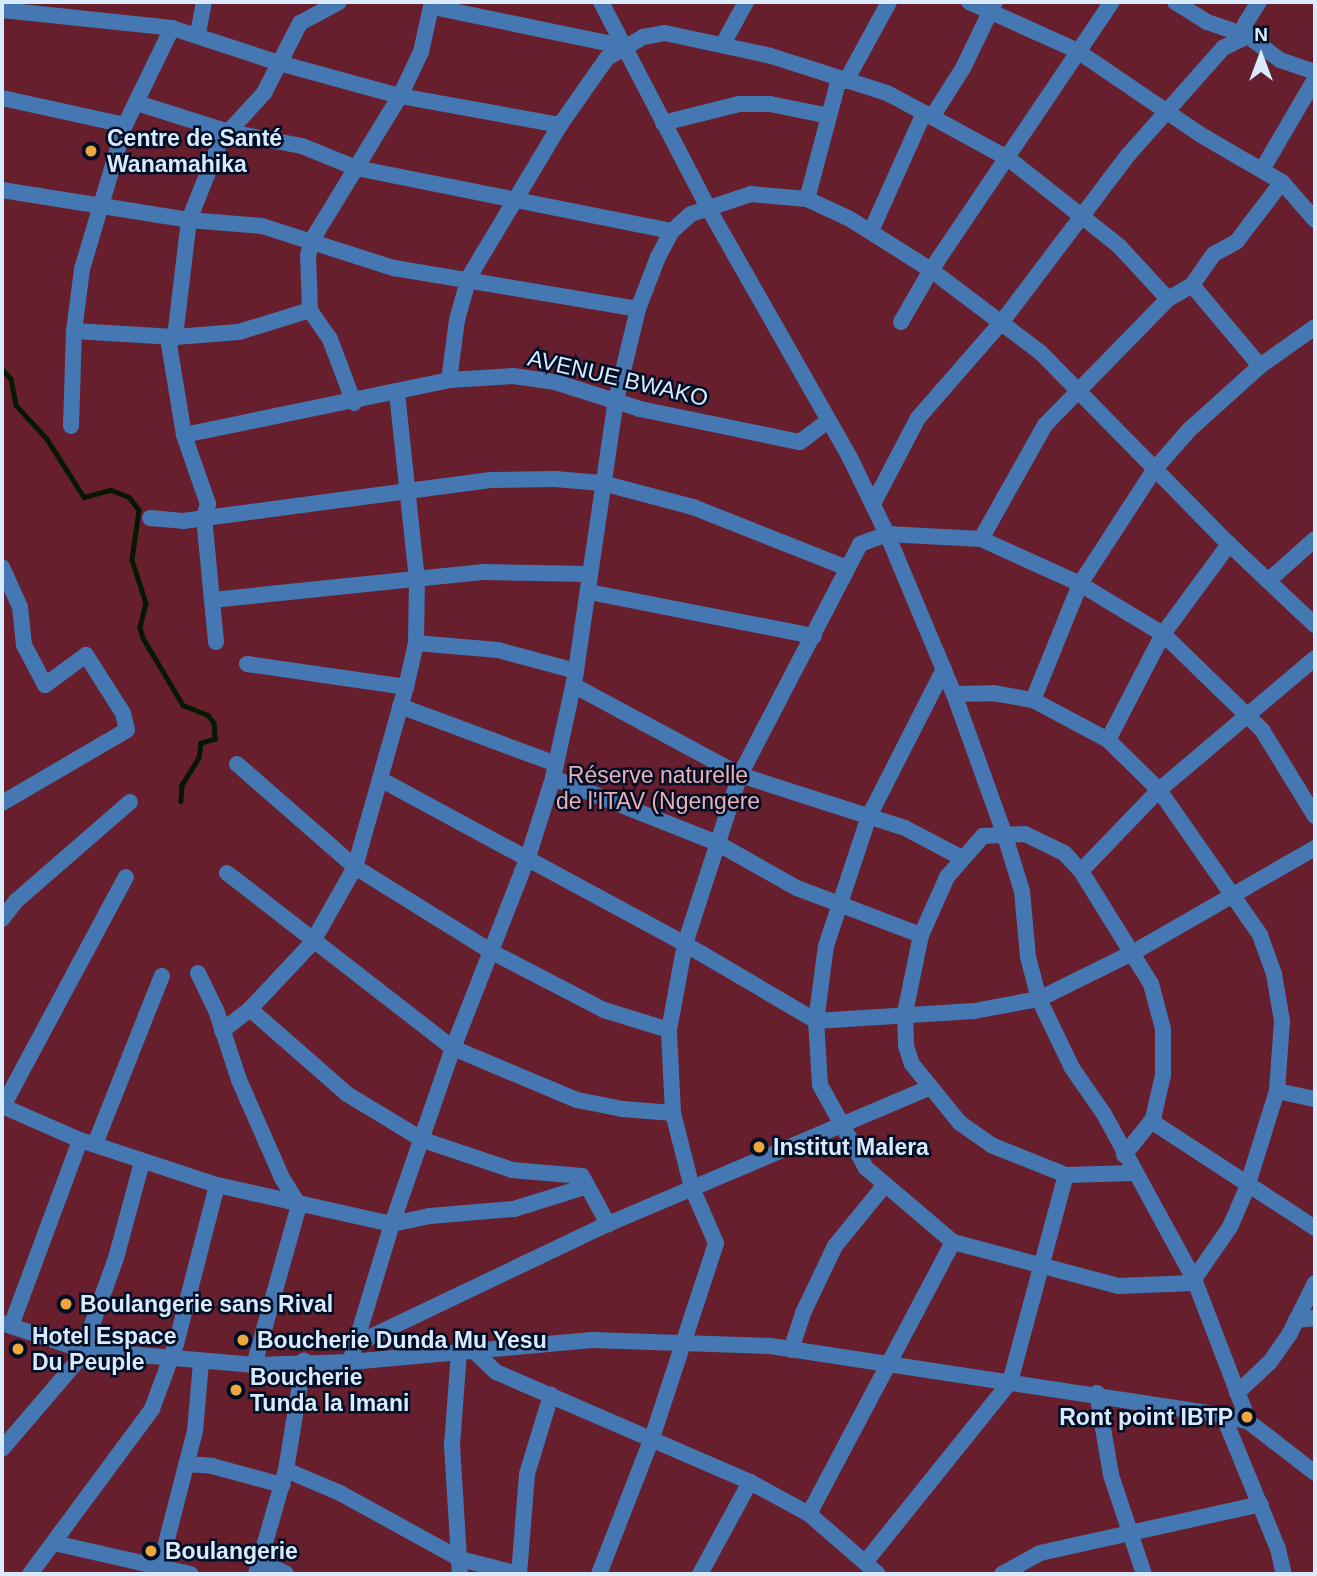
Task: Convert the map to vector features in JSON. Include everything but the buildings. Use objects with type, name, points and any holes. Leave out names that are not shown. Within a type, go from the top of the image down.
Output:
[{"type":"street","points":[[198,33],[204,2]]},
{"type":"street","points":[[216,642],[204,517],[208,504],[184,435],[169,344],[175,337],[189,220],[205,173],[229,132],[264,93],[300,23],[340,2]]},
{"type":"street","points":[[601,2],[706,206],[828,421],[887,534],[954,694],[1004,833],[1022,891],[1028,957],[1039,999],[1072,1068],[1104,1114],[1132,1173],[1194,1281],[1249,1422]]},
{"type":"street","points":[[723,44],[746,2]]},
{"type":"street","points":[[807,199],[829,116],[843,80],[889,2]]},
{"type":"street","points":[[969,2],[993,6],[1076,50],[1168,111],[1263,168],[1282,182],[1315,220]]},
{"type":"street","points":[[901,321],[930,270],[1009,159],[1076,50],[1112,2]]},
{"type":"street","points":[[1175,2],[1207,22],[1248,36],[1280,60],[1315,72]]},
{"type":"street","points":[[1248,36],[1245,24],[1259,2]]},
{"type":"street","points":[[354,402],[330,339],[310,310],[312,240],[400,96],[421,52],[432,5],[622,46]]},
{"type":"street","points":[[871,231],[928,115],[963,68],[993,6]]},
{"type":"street","points":[[2,10],[61,8],[198,33],[279,63],[400,96],[561,125]]},
{"type":"street","points":[[71,426],[74,331],[82,269],[99,204],[125,125],[172,28]]},
{"type":"street","points":[[449,380],[457,320],[469,277],[561,125],[607,58],[622,46],[665,33],[723,44],[887,93],[1009,159],[1080,214],[1139,265],[1168,299]]},
{"type":"street","points":[[873,504],[918,418],[1002,323],[1080,214],[1223,48],[1248,36]]},
{"type":"street","points":[[1263,168],[1315,79]]},
{"type":"street","points":[[2,98],[125,125]]},
{"type":"street","points":[[137,103],[229,132],[302,146],[356,168],[672,231]]},
{"type":"street","points":[[663,122],[739,104],[770,104],[829,116]]},
{"type":"street","points":[[981,539],[1039,435],[1077,387],[1168,299],[1192,285],[1213,254],[1237,241],[1282,182]]},
{"type":"street","points":[[2,190],[189,220],[262,226],[394,268],[469,277],[638,309]]},
{"type":"street","points":[[350,1362],[358,1343],[392,1224],[424,1140],[453,1048],[528,857],[554,771],[575,678],[589,592],[601,483],[616,400],[638,309],[672,231],[706,206],[751,194],[807,199],[871,231],[1002,323],[1077,387],[1154,470],[1315,625]]},
{"type":"street","points":[[1192,285],[1260,366]]},
{"type":"street","points":[[74,331],[175,337],[251,329],[310,310]]},
{"type":"street","points":[[1033,700],[1080,584],[1154,470],[1188,430],[1260,366],[1315,327]]},
{"type":"street","name":"AVENUE BWAKO","points":[[184,435],[354,402],[449,380],[513,376],[555,382],[640,409],[800,442],[828,421]]},
{"type":"street","points":[[222,1031],[250,1009],[312,943],[355,867],[406,687],[416,643],[416,580],[397,392]]},
{"type":"street","points":[[150,518],[204,517],[408,494],[489,480],[601,483],[694,507],[847,568]]},
{"type":"street","points":[[599,1574],[652,1438],[716,1243],[692,1188],[673,1112],[669,1030],[685,944],[740,775],[860,544],[887,534],[981,539],[1080,584],[1163,634],[1262,730],[1315,816]]},
{"type":"street","points":[[1268,581],[1315,539]]},
{"type":"street","points":[[1108,740],[1163,634],[1229,544]]},
{"type":"street","points":[[2,566],[20,607],[23,645],[45,685],[86,655],[123,713],[127,730],[2,803]]},
{"type":"street","points":[[212,600],[522,570],[590,573]]},
{"type":"street","points":[[589,592],[814,636]]},
{"type":"street","points":[[416,643],[498,650],[575,678],[740,775],[905,828],[960,857]]},
{"type":"street","points":[[1081,871],[1159,790],[1315,658]]},
{"type":"street","points":[[247,664],[406,687]]},
{"type":"street","points":[[944,669],[869,816],[826,946],[816,1021],[820,1085],[839,1125],[884,1186],[953,1242],[1039,1268],[1118,1286],[1194,1281]]},
{"type":"street","points":[[954,694],[993,693],[1033,700],[1108,740],[1159,790],[1260,935],[1274,974],[1282,1021],[1277,1091],[1248,1188],[1230,1227],[1194,1281]]},
{"type":"street","points":[[400,706],[717,843],[797,888],[840,902],[921,936]]},
{"type":"street","points":[[237,764],[355,867],[492,952],[604,1010],[669,1030]]},
{"type":"street","points":[[380,779],[528,857],[569,884],[685,944],[816,1021],[905,1013],[974,1011],[1039,999],[1134,952],[1315,848]]},
{"type":"street","points":[[2,919],[16,901],[130,802]]},
{"type":"street","points":[[1124,1155],[1151,1121],[1164,1075],[1163,1030],[1151,984],[1134,952],[1081,871],[1046,841],[1004,833],[984,836],[960,857],[940,888],[921,936],[905,1013],[906,1046],[929,1088],[960,1123],[991,1145],[1066,1175],[1132,1173]]},
{"type":"street","points":[[227,873],[312,943],[453,1048],[577,1100],[623,1109],[673,1112]]},
{"type":"street","points":[[126,877],[2,1107],[87,1142],[217,1185],[392,1224],[430,1216],[514,1209],[587,1186]]},
{"type":"street","points":[[198,973],[266,1141],[299,1205],[254,1365]]},
{"type":"street","points":[[162,976],[6,1324],[83,1350],[171,1360],[254,1365],[304,1360],[350,1362],[592,1340],[684,1341],[792,1350],[1097,1393],[1223,1415],[1249,1422],[1315,1473]]},
{"type":"street","points":[[250,1009],[347,1094],[424,1140],[512,1170],[576,1174],[587,1186],[608,1224]]},
{"type":"street","points":[[358,1343],[608,1224],[929,1088]]},
{"type":"street","points":[[1277,1091],[1315,1099]]},
{"type":"street","points":[[1151,1121],[1248,1188],[1315,1228]]},
{"type":"street","points":[[2,1449],[83,1350],[116,1258],[142,1161]]},
{"type":"street","points":[[867,1560],[1010,1382],[1066,1175]]},
{"type":"street","points":[[30,1574],[152,1409],[171,1360],[217,1185]]},
{"type":"street","points":[[792,1350],[803,1313],[835,1246],[884,1186]]},
{"type":"street","points":[[810,1514],[953,1242]]},
{"type":"street","points":[[1237,1392],[1270,1362],[1315,1283]]},
{"type":"street","points":[[1296,1320],[1315,1318]]},
{"type":"street","points":[[467,1351],[496,1372],[750,1482],[810,1514],[867,1560],[878,1574]]},
{"type":"street","points":[[460,1567],[452,1445],[467,1351]]},
{"type":"street","points":[[286,1574],[259,1567],[284,1478],[304,1360]]},
{"type":"street","points":[[159,1570],[195,1431],[201,1362]]},
{"type":"street","points":[[1097,1393],[1111,1475],[1144,1574]]},
{"type":"street","points":[[186,1464],[284,1478],[340,1493],[460,1567],[519,1574],[527,1474],[551,1395]]},
{"type":"street","points":[[1223,1415],[1261,1504],[1284,1574]]},
{"type":"street","points":[[700,1574],[750,1482]]},
{"type":"street","points":[[1002,1574],[1040,1553],[1261,1504]]},
{"type":"street","points":[[54,1543],[159,1570],[191,1574]]},
{"type":"green space","name":"Réserve naturelle de l'ITAV (Ngengere","points":[[2,2],[1315,2],[1315,1574],[2,1574]]},
{"type":"waterway","points":[[2,369],[11,379],[16,405],[47,439],[84,497],[111,490],[129,497],[139,510],[132,560],[146,603],[140,627],[143,638],[183,705],[208,715],[214,723],[215,739],[201,743],[199,758],[182,785],[181,801]]},
{"type":"place","name":"Centre de Santé Wanamahika","points":[[91,151]]},
{"type":"place","name":"Institut Malera","points":[[759,1147]]},
{"type":"place","name":"Boulangerie sans Rival","points":[[66,1304]]},
{"type":"place","name":"Boucherie Dunda Mu Yesu","points":[[243,1340]]},
{"type":"place","name":"Hotel Espace Du Peuple","points":[[18,1349]]},
{"type":"place","name":"Boucherie Tunda la Imani","points":[[236,1390]]},
{"type":"place","name":"Ront point IBTP","points":[[1247,1417]]},
{"type":"place","name":"Boulangerie","points":[[151,1551]]}]
